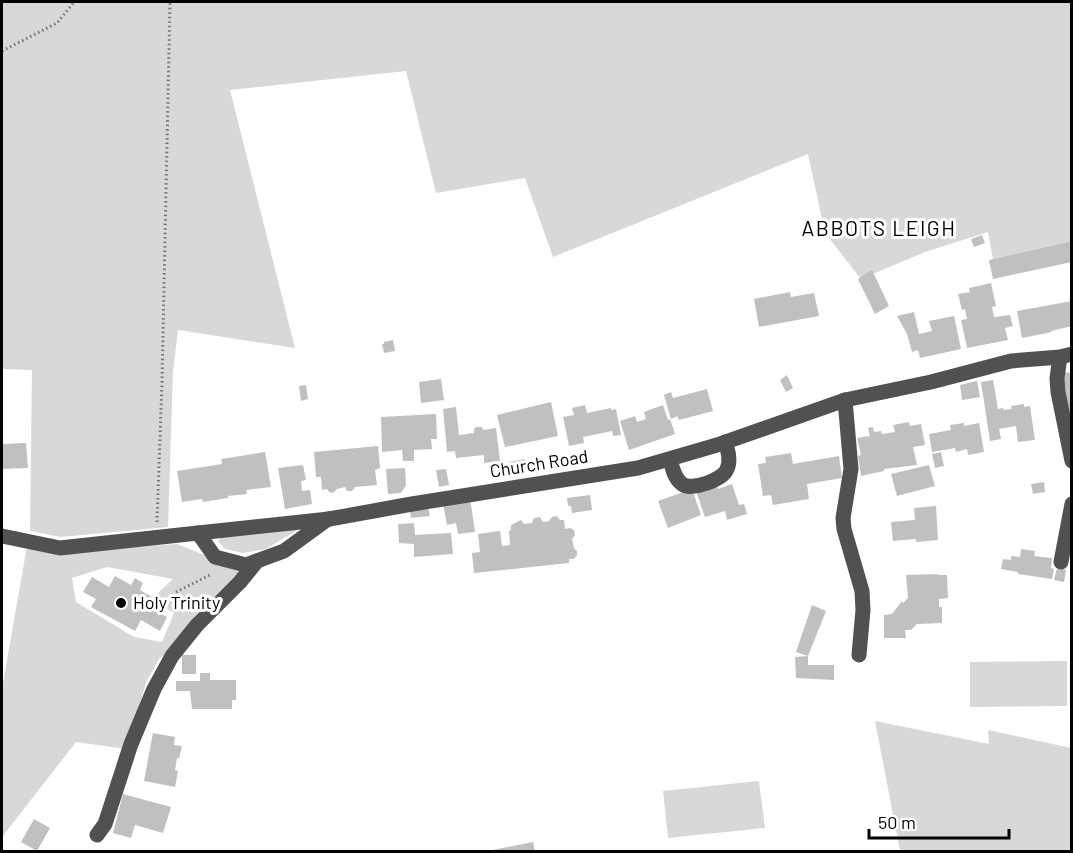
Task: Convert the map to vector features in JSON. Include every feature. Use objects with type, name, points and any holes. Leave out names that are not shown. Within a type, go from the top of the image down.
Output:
[{"type":"street","name":"Church Road","points":[[2,536],[60,548],[157,538],[329,519],[639,468],[725,442],[845,400],[931,382],[1011,361],[1066,356]]},
{"type":"street","points":[[1066,356],[1057,378],[1071,461]]},
{"type":"street","points":[[845,400],[851,469],[843,518],[844,529],[862,591],[863,610],[859,655]]},
{"type":"street","points":[[670,459],[679,482],[693,487],[723,476],[729,468],[729,454],[725,442]]},
{"type":"street","points":[[1061,562],[1071,504]]},
{"type":"street","points":[[198,533],[215,557],[246,565],[284,551],[329,519]]},
{"type":"street","points":[[98,835],[105,824],[131,744],[154,689],[172,656],[197,625],[240,582],[257,561]]},
{"type":"path","points":[[2,51],[57,23],[74,2]]},
{"type":"path","points":[[157,538],[170,2]]},
{"type":"path","points":[[176,592],[235,562]]},
{"type":"shaded area","points":[[2,2],[1071,2],[1071,241],[993,259],[988,232],[925,252],[861,279],[825,233],[808,154],[553,257],[525,178],[436,193],[406,71],[230,90],[295,348],[178,330],[173,372],[168,527],[61,537],[30,531],[32,370],[2,369]]},
{"type":"shaded area","points":[[291,527],[296,531],[266,549],[243,553],[225,549],[218,541],[222,537]]},
{"type":"shaded area","points":[[177,544],[242,570],[198,612],[169,651],[159,659],[146,683],[126,749],[76,742],[2,837],[2,689],[27,546],[60,553]],"holes":[[[107,567],[173,579],[160,591],[155,602],[174,613],[162,642],[134,637],[76,602],[72,578]]]},
{"type":"shaded area","points":[[1067,661],[1067,706],[970,707],[970,662]]},
{"type":"shaded area","points":[[875,721],[989,744],[988,730],[1071,748],[1071,851],[900,851]]},
{"type":"shaded area","points":[[759,781],[765,828],[668,838],[663,791]]},
{"type":"building","points":[[982,235],[985,243],[974,247],[971,239]]},
{"type":"building","points":[[1072,241],[1072,262],[993,279],[989,260]]},
{"type":"building","points":[[872,270],[889,306],[875,314],[858,279]]},
{"type":"building","points":[[991,283],[996,306],[992,307],[994,317],[1010,315],[1013,326],[1005,328],[1008,340],[967,348],[961,320],[967,319],[958,294],[970,292],[969,288]]},
{"type":"building","points":[[790,292],[791,297],[814,293],[819,316],[759,327],[754,299]]},
{"type":"building","points":[[1072,301],[1072,326],[1022,338],[1017,311]]},
{"type":"building","points":[[914,312],[919,334],[932,331],[929,321],[954,316],[961,349],[920,358],[918,350],[912,352],[907,334],[897,316]]},
{"type":"building","points":[[393,340],[395,351],[384,353],[382,344]]},
{"type":"building","points":[[1063,372],[1072,373],[1072,429],[1070,429]]},
{"type":"building","points":[[787,375],[793,388],[786,392],[780,380]]},
{"type":"building","points":[[441,379],[444,400],[421,403],[419,382]]},
{"type":"building","points":[[993,380],[998,409],[1012,409],[1011,406],[1024,404],[1024,407],[1030,406],[1035,440],[1018,442],[1016,426],[999,429],[1001,439],[990,441],[981,382]]},
{"type":"building","points":[[977,381],[980,397],[962,400],[960,385]]},
{"type":"building","points":[[306,385],[308,399],[301,401],[299,386]]},
{"type":"building","points":[[707,389],[713,411],[679,420],[677,416],[671,419],[664,395],[671,392],[673,398]]},
{"type":"building","points":[[551,402],[558,436],[505,447],[497,415]]},
{"type":"building","points":[[585,405],[587,413],[616,409],[621,435],[613,436],[612,431],[583,437],[584,443],[569,446],[563,417],[574,415],[572,408]]},
{"type":"building","points":[[663,405],[675,434],[629,450],[620,421],[635,416],[637,422],[646,419],[644,412]]},
{"type":"building","points":[[456,407],[459,435],[474,433],[476,427],[482,427],[483,430],[496,428],[500,461],[484,463],[484,455],[456,458],[455,451],[447,452],[443,409]]},
{"type":"building","points":[[436,414],[437,439],[431,439],[432,449],[414,450],[414,461],[403,461],[402,450],[382,452],[381,417]]},
{"type":"building","points":[[909,422],[910,426],[921,424],[925,445],[913,447],[917,465],[884,469],[884,471],[861,476],[858,456],[861,455],[857,438],[870,436],[868,428],[873,427],[874,432],[881,431],[882,434],[895,432],[893,425]]},
{"type":"building","points":[[964,423],[964,426],[979,423],[984,452],[968,455],[967,449],[956,452],[955,448],[932,452],[929,434],[951,430],[950,425]]},
{"type":"building","points":[[26,443],[28,468],[2,469],[2,444]]},
{"type":"building","points":[[378,446],[380,468],[375,470],[377,485],[355,487],[352,491],[347,491],[345,487],[330,493],[327,489],[322,490],[321,477],[316,477],[314,452]]},
{"type":"building","points":[[265,452],[271,487],[246,490],[247,494],[228,496],[228,498],[203,502],[202,499],[182,502],[177,471],[222,464],[221,459]]},
{"type":"building","points":[[941,452],[944,466],[935,468],[932,454]]},
{"type":"building","points":[[791,453],[793,464],[839,456],[842,478],[807,484],[809,499],[773,505],[771,495],[763,496],[758,464],[766,463],[765,457]]},
{"type":"building","points":[[525,459],[527,469],[511,471],[509,462]]},
{"type":"building","points":[[303,465],[306,480],[301,481],[302,491],[310,490],[312,504],[285,509],[278,468]]},
{"type":"building","points":[[929,465],[935,486],[897,496],[891,474]]},
{"type":"building","points":[[405,468],[406,485],[401,493],[388,494],[386,469]]},
{"type":"building","points":[[446,469],[449,485],[439,487],[436,470]]},
{"type":"building","points":[[1044,482],[1045,492],[1033,494],[1031,484]]},
{"type":"building","points":[[732,484],[739,505],[744,504],[747,514],[727,520],[725,511],[705,517],[696,491],[717,485],[718,489]]},
{"type":"building","points":[[692,489],[701,515],[668,528],[658,501]]},
{"type":"building","points":[[590,495],[592,510],[572,513],[567,498]]},
{"type":"building","points":[[470,498],[475,532],[458,534],[456,523],[447,525],[443,504]]},
{"type":"building","points":[[936,506],[938,540],[893,541],[891,522],[915,520],[914,508]]},
{"type":"building","points":[[428,507],[430,516],[411,518],[410,510]]},
{"type":"building","points":[[557,516],[560,520],[564,520],[565,529],[574,530],[575,535],[572,539],[577,555],[574,559],[569,559],[569,563],[474,573],[472,553],[480,552],[478,534],[500,531],[502,546],[510,545],[511,525],[521,520],[524,524],[532,523],[534,518],[540,517],[543,522],[549,521],[552,517]]},
{"type":"building","points":[[414,523],[415,535],[451,533],[453,554],[414,557],[414,544],[399,543],[398,524]]},
{"type":"building","points":[[1021,549],[1035,551],[1034,556],[1052,558],[1051,568],[1054,569],[1052,579],[1001,569],[1003,559],[1011,560],[1011,556],[1020,557]]},
{"type":"building","points":[[1057,568],[1066,570],[1064,582],[1054,580]]},
{"type":"building","points":[[906,575],[947,575],[948,598],[939,599],[939,607],[942,607],[942,623],[917,624],[911,630],[905,630],[906,638],[884,638],[884,615],[892,614],[902,601],[903,603],[908,598]]},
{"type":"building","name":"Holy Trinity","points":[[115,576],[131,585],[135,578],[143,583],[140,590],[152,597],[147,606],[167,617],[160,631],[141,620],[135,631],[91,607],[96,599],[83,592],[92,577],[109,587]]},
{"type":"building","points":[[812,605],[826,611],[808,656],[796,652]]},
{"type":"building","points":[[182,655],[196,655],[196,674],[182,674]]},
{"type":"building","points":[[808,656],[808,665],[834,665],[834,680],[796,678],[795,657]]},
{"type":"building","points":[[200,673],[210,673],[210,680],[236,680],[236,700],[232,700],[232,709],[192,709],[190,691],[176,691],[176,681],[200,681]]},
{"type":"building","points":[[153,733],[175,737],[174,745],[182,746],[179,759],[177,758],[175,770],[178,771],[175,787],[144,781]]},
{"type":"building","points":[[123,794],[171,807],[163,833],[135,825],[131,838],[113,833]]},
{"type":"building","points":[[34,819],[50,828],[37,851],[21,842]]},
{"type":"building","points":[[533,842],[535,852],[492,852],[492,850]]},
{"type":"place","name":"Holy Trinity","points":[[121,603]]},
{"type":"district","name":"ABBOTS LEIGH","points":[[879,229]]}]
